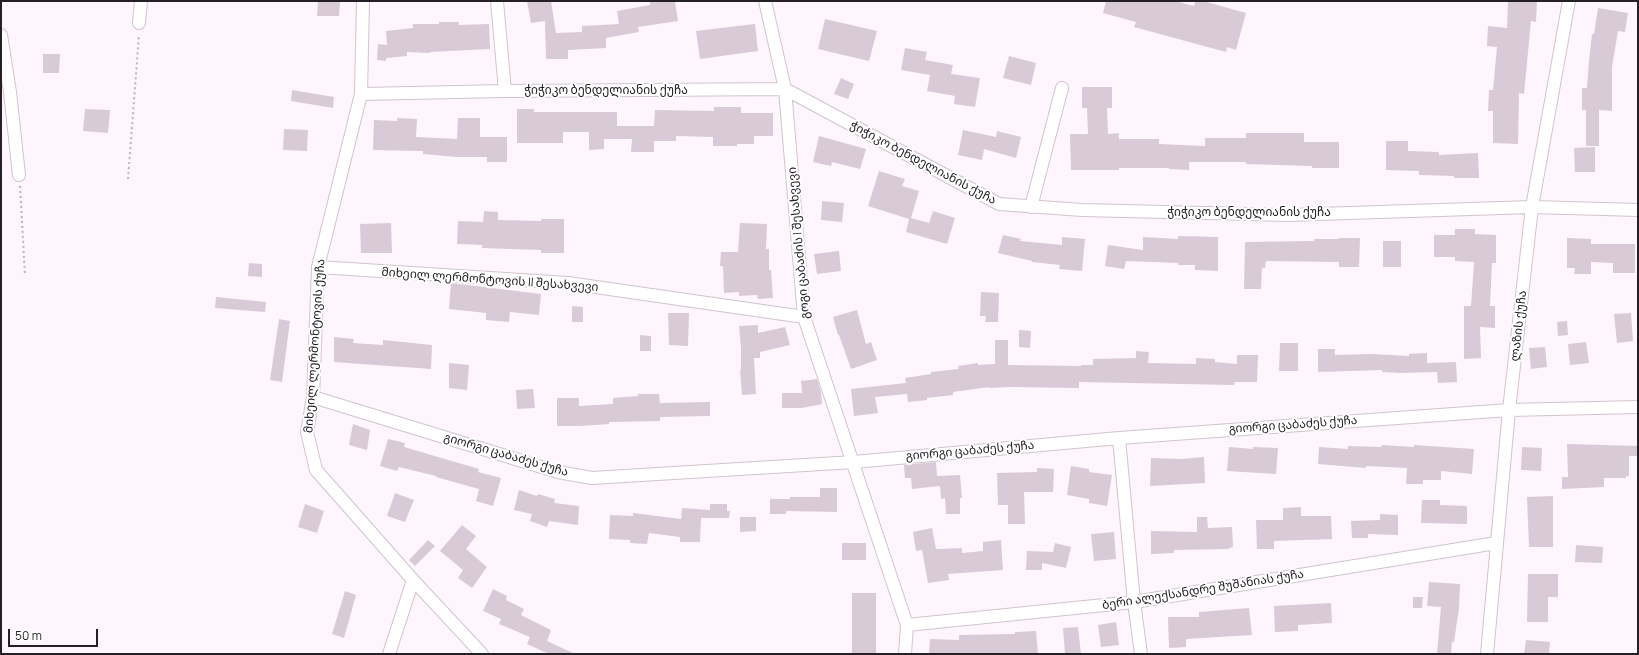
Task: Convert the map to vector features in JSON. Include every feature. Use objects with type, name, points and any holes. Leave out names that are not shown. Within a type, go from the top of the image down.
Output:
[{"type":"street","points":[[140,23],[141,1]]},
{"type":"street","name":"მიხეილ ლერმონტოვის ქუჩა","points":[[364,1],[360,94],[318,267],[313,397],[307,432],[316,470],[413,580],[482,654]]},
{"type":"street","points":[[497,1],[505,91]]},
{"type":"street","name":"გოგი ცაბაძის I შესახვევი","points":[[766,1],[786,89],[804,317],[908,625]]},
{"type":"street","name":"ლაზის ქუჩა","points":[[1487,654],[1496,543],[1532,207],[1569,1]]},
{"type":"street","points":[[1,35],[10,92],[19,175]]},
{"type":"street","points":[[1031,207],[1062,88]]},
{"type":"street","name":"ჭიჭიკო ბენდელიანის ქუჩა","points":[[360,94],[505,91],[786,89],[999,204],[1031,207],[1082,210],[1288,215],[1532,207],[1638,210]]},
{"type":"street","name":"მიხეილ ლერმონტოვის II შესახვევი","points":[[318,267],[568,283],[804,317]]},
{"type":"street","name":"გიორგი ცაბაძეს ქუჩა","points":[[313,397],[558,472],[592,478],[854,462],[1119,438],[1510,410],[1638,407]]},
{"type":"street","points":[[1119,438],[1134,602],[1141,654]]},
{"type":"street","name":"ბერი ალექსანდრე შუშანიას ქუჩა","points":[[908,625],[1134,602],[1496,543]]},
{"type":"street","points":[[389,654],[413,580]]},
{"type":"street","points":[[905,654],[908,625]]},
{"type":"path","points":[[128,179],[140,23]]},
{"type":"path","points":[[19,175],[26,275]]},
{"type":"building","points":[[318,1],[340,1],[339,16],[317,16]]},
{"type":"building","points":[[527,1],[551,1],[556,33],[582,32],[582,26],[619,24],[617,11],[650,5],[650,1],[675,1],[678,21],[638,27],[639,32],[606,38],[606,48],[568,50],[568,59],[546,59],[545,21],[531,23]]},
{"type":"building","points":[[1106,1],[1175,1],[1194,6],[1195,1],[1203,1],[1246,13],[1236,50],[1227,47],[1226,52],[1134,27],[1136,22],[1103,13]]},
{"type":"building","points":[[1508,1],[1537,1],[1536,22],[1531,21],[1524,94],[1519,93],[1518,144],[1493,143],[1493,111],[1488,111],[1489,90],[1493,90],[1497,47],[1487,46],[1488,26],[1507,28]]},
{"type":"building","points":[[1598,8],[1628,13],[1625,32],[1618,31],[1612,67],[1612,111],[1599,110],[1599,146],[1586,146],[1586,110],[1582,110],[1582,88],[1587,88],[1592,34],[1594,34]]},
{"type":"building","points":[[825,19],[877,31],[869,61],[818,49]]},
{"type":"building","points":[[439,22],[459,22],[459,25],[489,24],[490,49],[430,53],[407,52],[407,56],[386,58],[386,61],[377,60],[378,44],[387,45],[386,31],[413,28],[413,24],[439,24]]},
{"type":"building","points":[[755,24],[758,51],[700,59],[696,31]]},
{"type":"building","points":[[905,48],[927,52],[925,60],[953,65],[951,74],[980,78],[975,107],[954,104],[955,96],[927,91],[930,75],[901,70]]},
{"type":"building","points":[[43,54],[60,54],[59,73],[43,73]]},
{"type":"building","points":[[1009,56],[1036,63],[1031,85],[1003,78]]},
{"type":"building","points":[[841,78],[854,84],[848,99],[834,94]]},
{"type":"building","points":[[1082,87],[1112,87],[1112,108],[1107,108],[1108,134],[1119,133],[1119,139],[1159,139],[1159,144],[1205,146],[1205,138],[1246,138],[1246,133],[1304,133],[1304,142],[1339,142],[1339,168],[1246,164],[1246,162],[1189,162],[1189,170],[1169,168],[1119,168],[1119,170],[1071,170],[1070,134],[1088,134],[1087,108],[1082,108]]},
{"type":"building","points":[[292,90],[334,97],[333,108],[291,101]]},
{"type":"building","points":[[714,107],[741,107],[741,113],[773,113],[773,136],[754,136],[754,144],[713,146],[713,137],[676,136],[676,141],[654,141],[654,152],[631,152],[632,139],[604,139],[604,149],[589,150],[589,132],[563,132],[563,143],[517,143],[517,109],[534,109],[534,112],[617,112],[617,126],[654,126],[655,110],[714,111]]},
{"type":"building","points":[[85,109],[110,110],[108,133],[83,131]]},
{"type":"building","points":[[397,118],[417,119],[416,137],[457,139],[458,118],[480,118],[480,137],[507,137],[507,162],[487,162],[487,157],[457,157],[423,154],[423,151],[373,150],[374,120],[397,121]]},
{"type":"building","points":[[284,129],[308,130],[307,151],[283,150]]},
{"type":"building","points":[[963,130],[996,137],[997,131],[1021,137],[1016,158],[984,149],[982,160],[958,155]]},
{"type":"building","points":[[819,136],[866,149],[860,169],[832,162],[831,166],[813,162]]},
{"type":"building","points":[[1386,141],[1408,141],[1408,151],[1439,152],[1439,155],[1478,153],[1479,178],[1454,178],[1454,176],[1419,175],[1419,171],[1386,170]]},
{"type":"building","points":[[1595,147],[1595,172],[1575,172],[1574,148]]},
{"type":"building","points":[[879,171],[905,179],[902,186],[919,191],[911,218],[929,223],[933,211],[955,218],[947,244],[906,232],[909,219],[868,206]]},
{"type":"building","points":[[822,201],[844,203],[842,222],[821,220]]},
{"type":"building","points":[[484,211],[498,212],[498,220],[541,221],[541,219],[564,219],[564,253],[541,253],[541,250],[482,248],[482,245],[457,244],[458,221],[483,222]]},
{"type":"building","points":[[391,223],[392,253],[361,253],[360,224]]},
{"type":"building","points":[[740,223],[767,224],[766,249],[769,249],[769,270],[771,270],[773,298],[758,299],[757,295],[739,296],[739,292],[724,293],[723,266],[720,266],[721,252],[738,252]]},
{"type":"building","points":[[1455,229],[1475,229],[1475,234],[1496,235],[1496,263],[1492,263],[1490,306],[1495,306],[1495,328],[1480,327],[1481,358],[1464,359],[1464,306],[1471,306],[1474,262],[1455,261],[1455,257],[1434,257],[1434,235],[1455,235]]},
{"type":"building","points":[[1003,235],[1021,239],[1020,241],[1062,245],[1062,237],[1085,239],[1082,271],[1059,269],[1060,265],[1032,262],[998,253]]},
{"type":"building","points":[[1178,236],[1218,237],[1218,271],[1195,270],[1195,265],[1178,265],[1178,263],[1126,261],[1124,269],[1105,266],[1108,245],[1143,250],[1143,237],[1178,239]]},
{"type":"building","points":[[1360,238],[1359,267],[1339,267],[1339,262],[1266,261],[1265,268],[1262,268],[1261,289],[1244,289],[1245,242],[1314,241],[1314,239]]},
{"type":"building","points":[[1567,238],[1591,239],[1591,244],[1635,244],[1635,273],[1613,273],[1613,263],[1591,262],[1591,274],[1574,274],[1575,268],[1567,268]]},
{"type":"building","points":[[1383,241],[1401,241],[1401,267],[1383,267]]},
{"type":"building","points":[[839,251],[841,271],[817,274],[814,254]]},
{"type":"building","points":[[249,263],[262,264],[262,277],[248,276]]},
{"type":"building","points":[[451,283],[541,294],[539,315],[510,312],[509,322],[486,320],[486,313],[449,309]]},
{"type":"building","points":[[981,292],[999,293],[998,322],[985,322],[986,316],[980,316]]},
{"type":"building","points":[[216,297],[266,302],[265,312],[215,308]]},
{"type":"building","points":[[572,306],[583,307],[583,322],[572,322]]},
{"type":"building","points":[[857,310],[866,344],[871,342],[877,360],[851,369],[833,317]]},
{"type":"building","points":[[668,313],[689,313],[688,346],[669,345]]},
{"type":"building","points":[[1631,313],[1633,341],[1617,343],[1614,314]]},
{"type":"building","points":[[279,319],[290,321],[282,382],[270,380]]},
{"type":"building","points":[[1567,321],[1568,335],[1558,336],[1557,322]]},
{"type":"building","points":[[758,325],[758,333],[785,327],[790,345],[760,352],[760,358],[754,358],[756,394],[742,395],[739,326]]},
{"type":"building","points":[[1019,330],[1031,331],[1030,348],[1019,347]]},
{"type":"building","points":[[640,335],[651,336],[651,351],[640,351]]},
{"type":"building","points":[[334,337],[354,339],[353,343],[383,345],[383,340],[432,345],[431,369],[334,362]]},
{"type":"building","points":[[995,340],[1008,340],[1008,365],[1093,365],[1093,359],[1136,358],[1136,351],[1149,352],[1148,363],[1196,364],[1196,358],[1215,359],[1215,362],[1237,364],[1237,355],[1258,355],[1257,382],[1235,382],[1234,385],[1079,382],[1079,388],[989,387],[953,392],[953,395],[908,402],[907,394],[875,397],[878,413],[854,416],[851,389],[906,383],[905,378],[931,374],[931,372],[959,369],[958,366],[978,363],[978,365],[995,364]]},
{"type":"building","points":[[1586,342],[1589,363],[1570,365],[1568,344]]},
{"type":"building","points":[[1280,343],[1298,343],[1298,371],[1279,371]]},
{"type":"building","points":[[1545,347],[1547,367],[1531,369],[1529,348]]},
{"type":"building","points":[[1318,349],[1335,349],[1335,355],[1371,354],[1409,356],[1409,354],[1427,353],[1427,363],[1456,362],[1457,382],[1438,383],[1437,372],[1400,373],[1382,372],[1382,370],[1318,372]]},
{"type":"building","points":[[449,363],[469,365],[467,390],[449,388]]},
{"type":"building","points":[[817,379],[821,392],[822,404],[802,408],[782,408],[782,393],[802,393],[801,381]]},
{"type":"building","points":[[533,389],[535,408],[517,409],[516,390]]},
{"type":"building","points":[[638,394],[659,394],[660,403],[710,402],[710,416],[660,417],[660,421],[609,422],[609,424],[557,426],[557,398],[579,398],[579,406],[613,404],[613,398],[638,396]]},
{"type":"building","points":[[353,424],[370,430],[367,450],[349,445]]},
{"type":"building","points":[[388,439],[405,443],[404,447],[479,469],[478,472],[501,478],[493,506],[476,501],[479,489],[399,467],[397,471],[380,466]]},
{"type":"building","points":[[1567,444],[1638,446],[1638,456],[1629,456],[1629,476],[1626,476],[1626,478],[1604,478],[1604,487],[1562,489],[1562,477],[1568,477]]},
{"type":"building","points":[[1382,445],[1414,447],[1414,445],[1474,449],[1472,474],[1441,471],[1441,480],[1423,480],[1423,484],[1406,484],[1407,468],[1366,466],[1366,468],[1318,464],[1319,447],[1348,449],[1348,446],[1381,447]]},
{"type":"building","points":[[1229,447],[1253,449],[1253,447],[1278,448],[1276,474],[1227,471]]},
{"type":"building","points":[[1522,447],[1542,448],[1541,471],[1521,470]]},
{"type":"building","points":[[1204,457],[1205,483],[1150,486],[1151,458],[1182,459]]},
{"type":"building","points":[[936,462],[937,476],[960,475],[962,498],[960,498],[960,514],[946,514],[945,498],[941,499],[940,486],[912,489],[911,478],[905,478],[904,465]]},
{"type":"building","points":[[1071,466],[1089,469],[1089,472],[1112,475],[1107,506],[1089,503],[1089,499],[1067,495]]},
{"type":"building","points":[[1037,468],[1054,469],[1053,492],[1024,492],[1025,524],[1008,524],[1008,505],[998,505],[997,473],[1037,472]]},
{"type":"building","points":[[820,488],[837,488],[837,512],[786,511],[786,514],[770,514],[770,499],[820,497]]},
{"type":"building","points":[[519,490],[537,496],[538,494],[555,499],[554,503],[579,506],[578,525],[549,521],[547,527],[530,521],[532,514],[514,510]]},
{"type":"building","points":[[395,493],[414,500],[405,522],[387,516]]},
{"type":"building","points":[[1553,496],[1553,547],[1529,547],[1527,497]]},
{"type":"building","points":[[1422,500],[1440,500],[1440,505],[1467,506],[1467,524],[1421,523]]},
{"type":"building","points":[[305,504],[324,511],[317,533],[298,527]]},
{"type":"building","points":[[710,504],[727,504],[727,511],[730,511],[729,518],[701,518],[700,542],[680,542],[680,537],[649,533],[647,544],[630,543],[630,540],[609,539],[610,515],[633,516],[633,513],[681,519],[682,508],[710,510]]},
{"type":"building","points":[[1301,507],[1301,516],[1331,516],[1332,539],[1274,541],[1274,549],[1257,549],[1256,520],[1283,520],[1283,508]]},
{"type":"building","points":[[1380,514],[1398,515],[1398,535],[1368,534],[1368,538],[1352,538],[1351,521],[1380,520]]},
{"type":"building","points":[[740,517],[756,517],[756,531],[740,532]]},
{"type":"building","points":[[1197,517],[1207,517],[1208,528],[1232,527],[1233,547],[1229,549],[1174,550],[1174,553],[1151,554],[1151,531],[1197,532]]},
{"type":"building","points":[[462,525],[476,536],[466,549],[487,567],[472,588],[458,578],[463,570],[440,551]]},
{"type":"building","points":[[932,528],[936,549],[962,548],[962,553],[983,551],[983,542],[1001,540],[1003,570],[948,574],[949,580],[928,583],[922,550],[916,551],[913,532]]},
{"type":"building","points":[[1114,532],[1116,559],[1094,561],[1091,534]]},
{"type":"building","points":[[428,540],[435,546],[415,566],[409,560]]},
{"type":"building","points":[[842,543],[866,543],[866,560],[842,560]]},
{"type":"building","points":[[1055,543],[1071,547],[1066,568],[1042,563],[1042,570],[1026,570],[1027,551],[1053,552]]},
{"type":"building","points":[[1576,545],[1603,547],[1602,563],[1575,562]]},
{"type":"building","points":[[1528,574],[1558,574],[1558,597],[1548,597],[1548,622],[1527,622]]},
{"type":"building","points":[[1429,582],[1460,584],[1459,608],[1451,654],[1437,654],[1441,607],[1427,606]]},
{"type":"building","points":[[493,589],[507,596],[506,600],[524,609],[521,615],[551,630],[547,641],[575,654],[549,654],[527,644],[530,637],[499,624],[501,619],[483,611]]},
{"type":"building","points":[[345,591],[356,595],[344,638],[332,634]]},
{"type":"building","points":[[852,593],[876,593],[876,654],[852,654]]},
{"type":"building","points":[[1413,597],[1423,597],[1422,608],[1413,608]]},
{"type":"building","points":[[1331,603],[1332,623],[1298,625],[1298,631],[1275,632],[1274,606]]},
{"type":"building","points":[[1249,608],[1252,635],[1186,639],[1186,647],[1169,648],[1168,617],[1199,617],[1199,612]]},
{"type":"building","points":[[1116,622],[1119,645],[1101,647],[1098,625]]},
{"type":"building","points":[[1078,627],[1081,654],[1065,654],[1063,628]]},
{"type":"building","points":[[1036,631],[1038,654],[929,654],[930,639],[959,640],[959,635],[1015,634],[1015,632]]},
{"type":"building","points":[[1526,640],[1550,642],[1549,654],[1524,654]]}]
